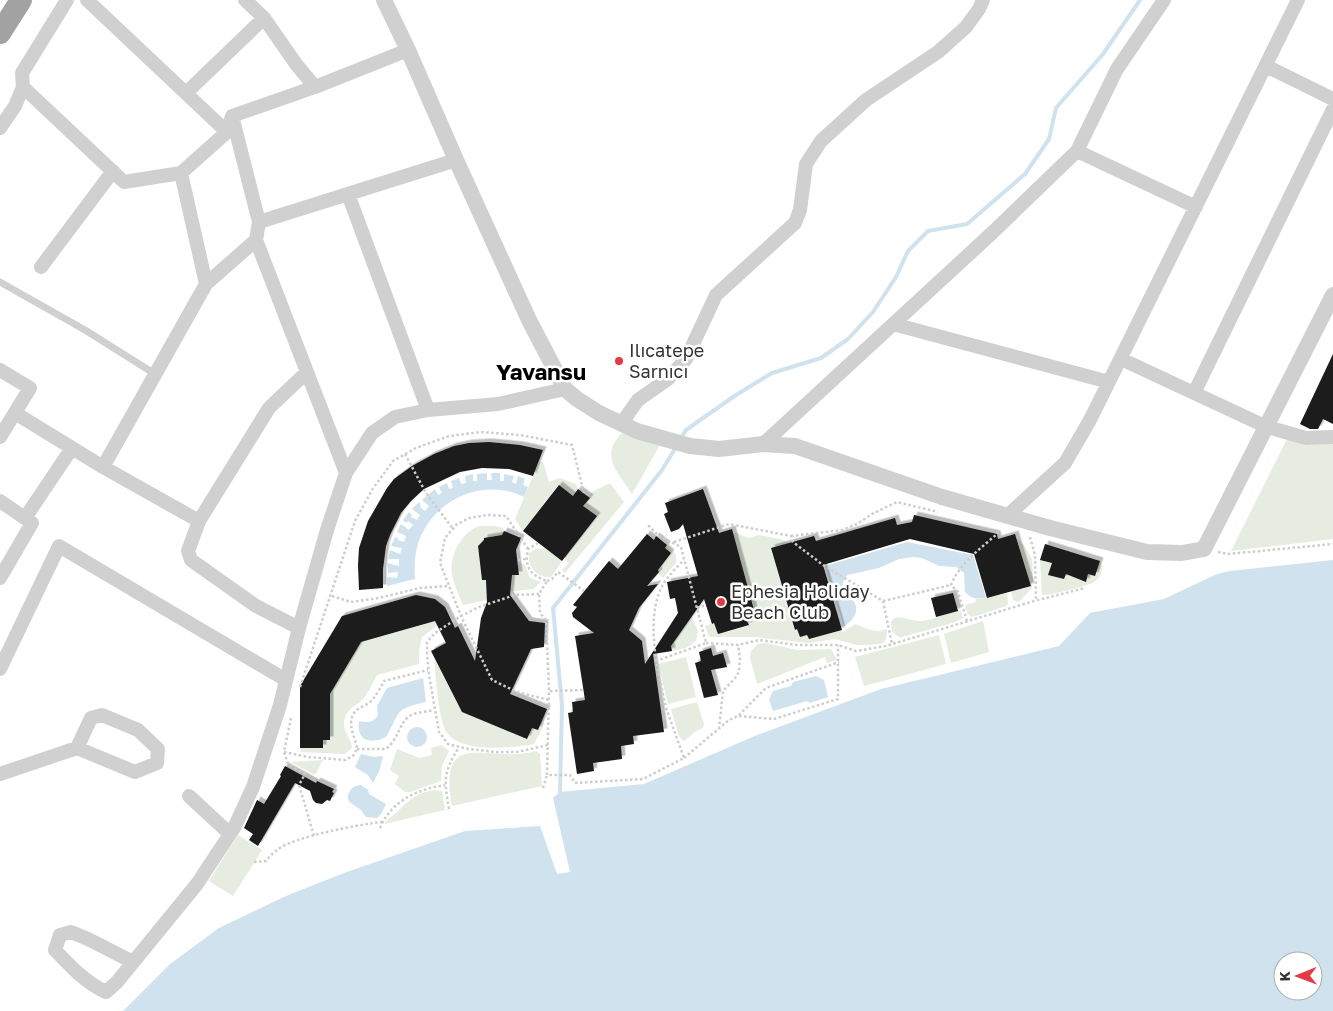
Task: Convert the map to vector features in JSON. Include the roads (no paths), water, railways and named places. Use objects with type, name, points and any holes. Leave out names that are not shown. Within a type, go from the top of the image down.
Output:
[{"type":"highway","points":[[0,33],[21,0]]},
{"type":"street","points":[[0,128],[23,87],[22,73],[67,0]]},
{"type":"street","points":[[87,0],[228,132]]},
{"type":"street","points":[[245,0],[264,18],[296,64],[315,87]]},
{"type":"street","points":[[384,0],[529,320],[564,389],[599,413],[637,432],[690,446],[719,449],[763,444],[795,446],[942,497],[1002,522],[1147,552],[1182,553],[1204,549],[1333,295]]},
{"type":"street","points":[[620,424],[638,400],[668,378],[686,359],[716,295],[795,223],[800,210],[806,164],[821,141],[866,100],[938,52],[966,27],[983,0]]},
{"type":"street","points":[[763,444],[1077,151],[1118,69],[1164,0]]},
{"type":"street","points":[[1002,522],[1065,463],[1090,420],[1298,0]]},
{"type":"street","points":[[186,93],[264,18]]},
{"type":"street","points":[[232,116],[315,87],[408,50]]},
{"type":"street","points":[[1266,66],[1333,99]]},
{"type":"street","points":[[23,87],[124,182],[182,173],[228,132],[232,116]]},
{"type":"street","points":[[1194,393],[1333,109]]},
{"type":"street","points":[[232,116],[259,222],[256,240],[346,473]]},
{"type":"street","points":[[1077,151],[1196,207]]},
{"type":"street","points":[[259,222],[456,160]]},
{"type":"street","points":[[41,267],[113,171]]},
{"type":"street","points":[[182,173],[206,284]]},
{"type":"street","points":[[348,194],[428,410]]},
{"type":"street","points":[[102,467],[206,284],[256,240]]},
{"type":"street","points":[[893,324],[1109,382]]},
{"type":"street","points":[[1121,358],[1267,427],[1306,438],[1333,437]]},
{"type":"street","points":[[0,370],[30,388],[0,437]]},
{"type":"street","points":[[299,628],[256,606],[191,560],[188,548],[199,521],[269,408],[307,372]]},
{"type":"street","points":[[133,962],[71,932],[60,935],[55,950],[95,987],[106,992],[117,982],[197,884],[230,834],[254,787],[280,705],[299,628],[327,530],[346,473],[372,433],[395,417],[428,410],[498,404],[564,389]]},
{"type":"street","points":[[15,413],[102,467],[199,521]]},
{"type":"street","points":[[25,518],[72,448]]},
{"type":"street","points":[[0,501],[32,523],[0,578]]},
{"type":"street","points":[[0,669],[59,546],[286,680]]},
{"type":"street","points":[[0,774],[77,748],[135,772],[157,763],[158,749],[138,730],[102,715],[91,718],[77,748]]},
{"type":"street","points":[[189,796],[230,834]]},
{"type":"lane","points":[[0,282],[85,330],[155,374]]},
{"type":"water","points":[[487,473],[487,480],[492,480],[491,473],[500,473],[500,481],[504,481],[504,474],[514,476],[512,482],[516,484],[518,476],[525,479],[523,485],[528,487],[524,497],[510,492],[482,490],[454,499],[432,518],[421,536],[416,554],[415,579],[387,586],[387,577],[397,578],[398,572],[388,573],[387,563],[399,566],[399,559],[388,559],[390,550],[400,554],[402,548],[391,546],[395,537],[404,542],[406,536],[397,532],[401,524],[409,530],[413,525],[403,520],[409,512],[412,515],[411,517],[417,520],[420,515],[412,509],[419,502],[420,507],[425,511],[429,506],[422,500],[435,489],[438,495],[442,493],[439,487],[447,483],[449,489],[453,488],[451,481],[459,478],[461,484],[466,483],[465,476],[473,474],[473,481],[477,481],[477,474]]},
{"type":"water","points":[[907,542],[973,555],[986,598],[974,598],[965,592],[964,573],[956,567],[939,566],[922,558],[899,559],[879,568],[847,575],[843,582],[843,588],[855,603],[856,611],[851,621],[844,626],[825,566]]},
{"type":"water","points":[[1333,560],[1333,1011],[123,1011],[170,964],[219,928],[286,896],[344,873],[465,831],[540,826],[557,874],[570,872],[553,798],[560,792],[644,784],[757,735],[881,689],[1059,646],[1090,613],[1164,599],[1217,574]]},
{"type":"water","points":[[816,676],[824,680],[828,697],[773,711],[769,699],[773,691],[791,686],[793,682]]},
{"type":"water","points":[[423,678],[426,702],[408,707],[399,713],[386,737],[375,741],[365,740],[360,733],[359,721],[370,722],[376,718],[378,715],[377,706],[387,688]]},
{"type":"water","points":[[417,727],[424,730],[427,737],[424,744],[417,747],[410,744],[407,737],[410,730]]},
{"type":"water","points":[[361,754],[373,757],[383,756],[380,769],[373,783],[368,775],[355,767]]},
{"type":"water","points":[[361,785],[368,790],[369,794],[386,804],[377,818],[366,817],[348,798],[351,789]]},
{"type":"waterway","points":[[681,438],[686,430],[736,395],[772,373],[821,358],[848,339],[873,312],[896,277],[908,251],[928,231],[967,224],[1025,174],[1049,139],[1056,108],[1103,54],[1140,0]]},
{"type":"waterway","points":[[560,792],[562,705],[553,608],[662,470],[676,447]]},
{"type":"place","name":"Ilıcatepe Sarnıcı","points":[[619,361]]},
{"type":"place","name":"Ephesia Holiday Beach Club","points":[[721,602]]},
{"type":"district","name":"Yavansu","points":[[541,372]]}]
